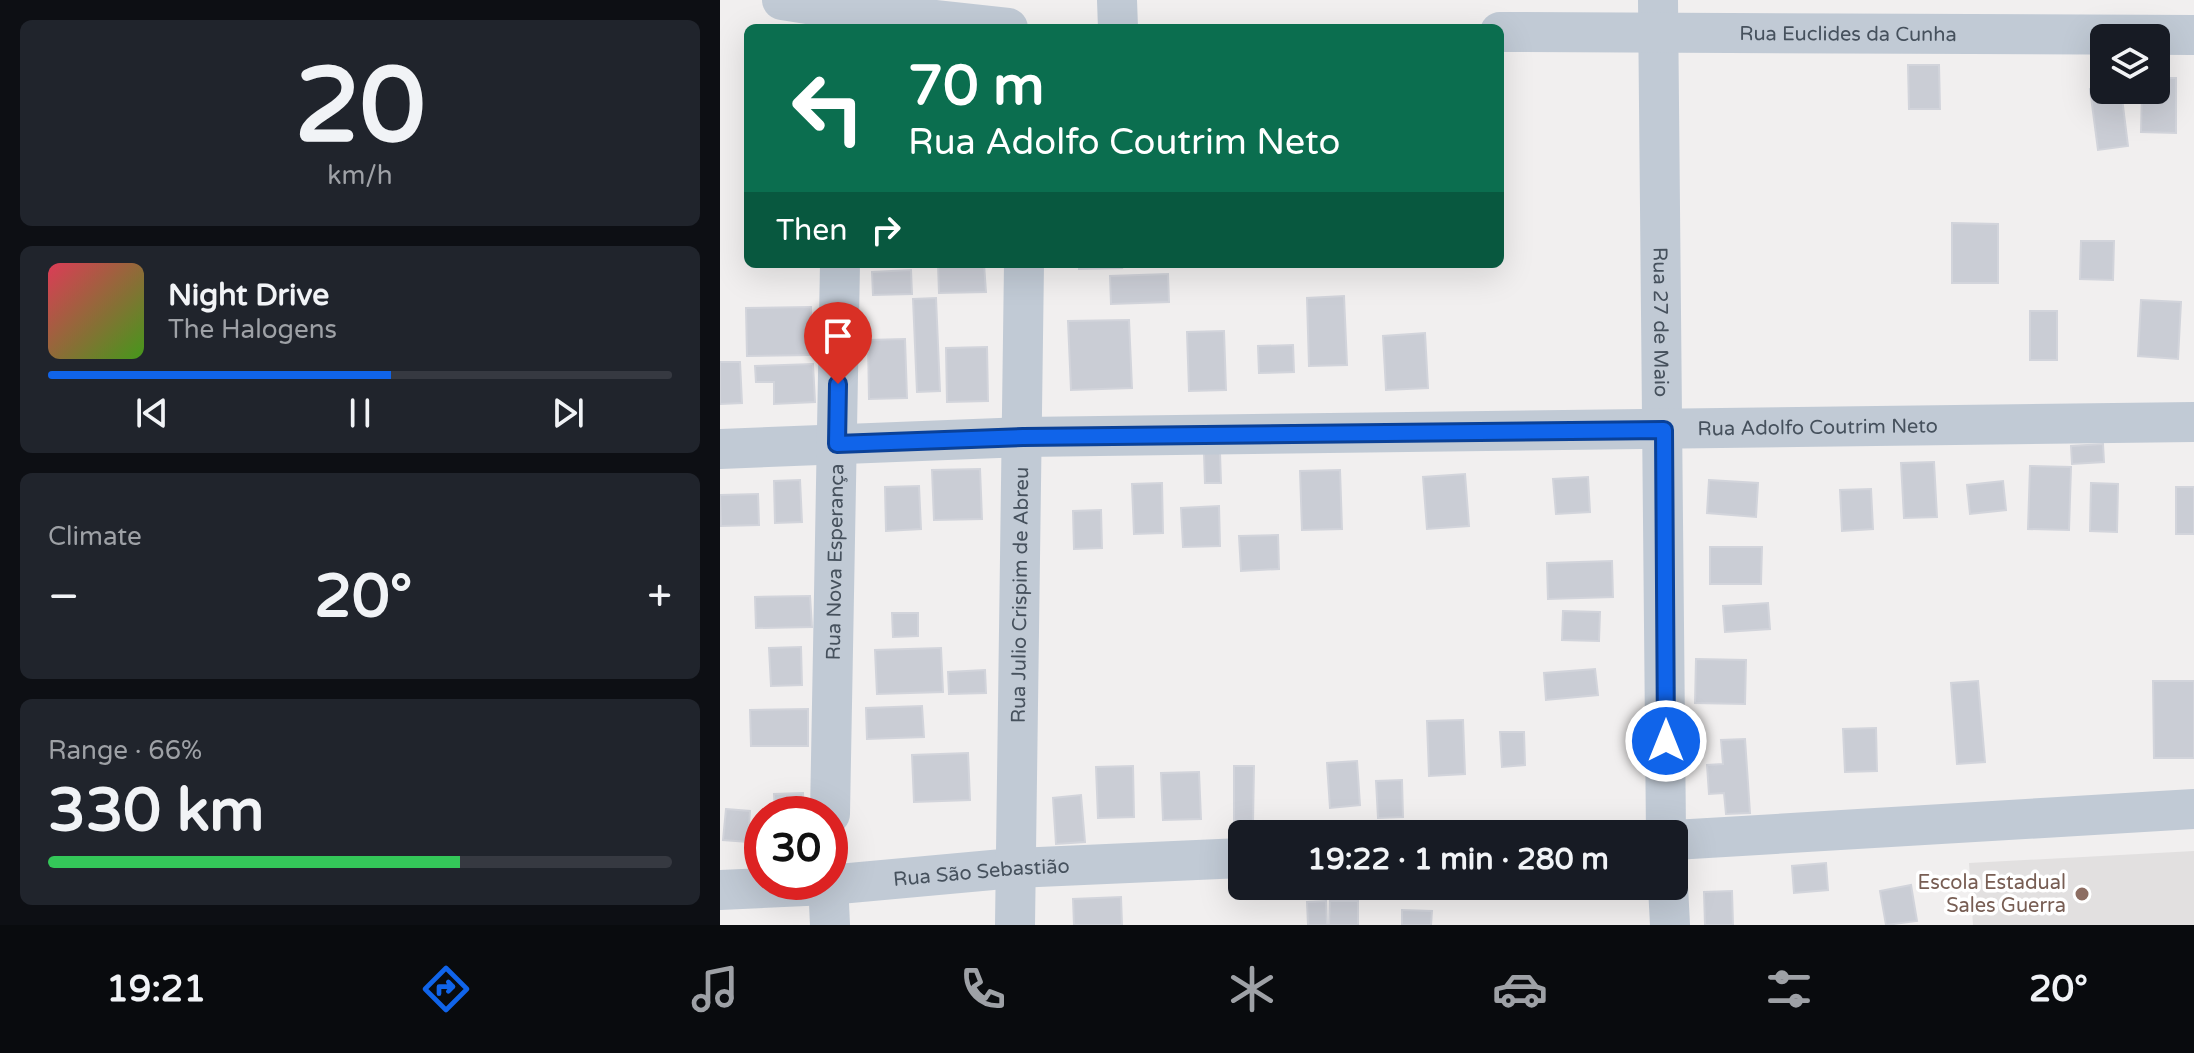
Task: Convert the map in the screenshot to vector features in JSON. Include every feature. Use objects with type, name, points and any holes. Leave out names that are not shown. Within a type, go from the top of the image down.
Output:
[{"type":"street","points":[[782,0],[845,13],[965,24]]},
{"type":"street","points":[[1117,0],[1118,24]]},
{"type":"street","name":"Rua Euclides da Cunha","points":[[1504,32],[1658,16],[2194,35]]},
{"type":"street","name":"Rua 27 de Maio","points":[[1658,16],[1666,820]]},
{"type":"street","name":"Rua Nova Esperança","points":[[830,796],[840,268]]},
{"type":"street","name":"Rua Julio Crispim de Abreu","points":[[1015,925],[1024,268]]},
{"type":"street","name":"Rua Adolfo Coutrim Neto","points":[[720,449],[1023,437],[2194,422]]},
{"type":"street","points":[[1688,839],[2194,809]]},
{"type":"street","name":"Rua São Sebastião","points":[[848,882],[1014,868],[1228,859]]},
{"type":"street","name":"Rua São Sebastião","points":[[720,890],[744,889]]},
{"type":"street","points":[[829,900],[830,925]]},
{"type":"street","points":[[1669,900],[1670,925]]},
{"type":"shaded area","name":"Escola Estadual Sales Guerra","points":[[2194,851],[2194,925],[1973,925],[1969,863]]},
{"type":"building","points":[[1908,65],[1939,65],[1940,109],[1909,109]]},
{"type":"building","points":[[2170,78],[2176,78],[2176,133],[2141,132],[2142,104],[2170,104]]},
{"type":"building","points":[[2092,104],[2123,104],[2128,146],[2098,150]]},
{"type":"building","points":[[1952,223],[1998,224],[1998,283],[1952,283]]},
{"type":"building","points":[[2081,241],[2114,241],[2113,280],[2080,279]]},
{"type":"building","points":[[938,268],[984,268],[986,292],[939,293]]},
{"type":"building","points":[[911,270],[912,294],[873,295],[872,272]]},
{"type":"building","points":[[1168,274],[1169,302],[1111,304],[1110,276]]},
{"type":"building","points":[[1344,296],[1347,365],[1309,366],[1307,298]]},
{"type":"building","points":[[936,298],[940,391],[917,392],[913,299]]},
{"type":"building","points":[[2141,300],[2181,302],[2178,359],[2138,356]]},
{"type":"building","points":[[811,307],[812,355],[747,356],[746,308]]},
{"type":"building","points":[[2030,311],[2057,311],[2057,360],[2030,360]]},
{"type":"building","points":[[1129,320],[1132,388],[1071,390],[1068,321]]},
{"type":"building","points":[[1224,331],[1226,390],[1189,391],[1187,332]]},
{"type":"building","points":[[1425,333],[1428,388],[1386,390],[1383,336]]},
{"type":"building","points":[[905,339],[907,398],[869,399],[868,340]]},
{"type":"building","points":[[1293,345],[1294,372],[1259,373],[1258,346]]},
{"type":"building","points":[[987,347],[988,401],[947,402],[946,348]]},
{"type":"building","points":[[720,362],[740,362],[742,403],[720,404]]},
{"type":"building","points":[[813,364],[815,402],[774,404],[774,382],[756,382],[755,366]]},
{"type":"building","points":[[2103,444],[2104,462],[2072,464],[2071,446]]},
{"type":"building","points":[[1204,453],[1220,453],[1221,483],[1205,483]]},
{"type":"building","points":[[1934,462],[1937,517],[1904,518],[1901,463]]},
{"type":"building","points":[[2030,466],[2071,467],[2069,530],[2028,529]]},
{"type":"building","points":[[980,469],[982,519],[934,520],[932,470]]},
{"type":"building","points":[[1340,470],[1342,529],[1302,530],[1300,471]]},
{"type":"building","points":[[1465,474],[1469,526],[1427,529],[1423,477]]},
{"type":"building","points":[[1588,477],[1590,512],[1556,514],[1553,479]]},
{"type":"building","points":[[800,480],[802,522],[775,523],[774,481]]},
{"type":"building","points":[[1709,480],[1758,483],[1756,517],[1707,513]]},
{"type":"building","points":[[2003,481],[2006,510],[1970,514],[1967,485]]},
{"type":"building","points":[[1162,483],[1163,533],[1134,534],[1132,484]]},
{"type":"building","points":[[2091,483],[2118,484],[2117,532],[2090,531]]},
{"type":"building","points":[[919,486],[921,529],[886,531],[885,487]]},
{"type":"building","points":[[2176,487],[2194,487],[2194,534],[2176,534]]},
{"type":"building","points":[[1871,489],[1873,529],[1842,531],[1840,490]]},
{"type":"building","points":[[758,494],[759,525],[721,526],[720,495]]},
{"type":"building","points":[[1219,506],[1220,546],[1183,547],[1181,508]]},
{"type":"building","points":[[1101,510],[1102,548],[1074,549],[1073,511]]},
{"type":"building","points":[[1278,535],[1279,569],[1241,571],[1239,536]]},
{"type":"building","points":[[1710,547],[1762,547],[1761,584],[1710,584]]},
{"type":"building","points":[[1612,561],[1613,597],[1548,599],[1547,563]]},
{"type":"building","points":[[810,596],[812,627],[756,628],[755,597]]},
{"type":"building","points":[[1768,603],[1770,629],[1725,632],[1723,606]]},
{"type":"building","points":[[1563,611],[1600,612],[1599,641],[1562,640]]},
{"type":"building","points":[[892,613],[918,613],[918,636],[893,637]]},
{"type":"building","points":[[801,647],[802,685],[771,686],[769,648]]},
{"type":"building","points":[[941,648],[943,692],[877,694],[875,650]]},
{"type":"building","points":[[1696,659],[1746,660],[1745,704],[1695,703]]},
{"type":"building","points":[[1595,669],[1598,695],[1546,700],[1544,673]]},
{"type":"building","points":[[985,670],[986,693],[949,694],[948,672]]},
{"type":"building","points":[[1978,681],[1985,762],[1957,764],[1951,683]]},
{"type":"building","points":[[2153,681],[2194,681],[2194,758],[2154,758]]},
{"type":"building","points":[[922,706],[924,737],[867,739],[866,708]]},
{"type":"building","points":[[808,709],[808,746],[751,746],[750,710]]},
{"type":"building","points":[[1463,720],[1465,774],[1429,776],[1427,721]]},
{"type":"building","points":[[1876,728],[1877,771],[1845,772],[1843,729]]},
{"type":"building","points":[[1500,732],[1524,732],[1525,765],[1502,767]]},
{"type":"building","points":[[1745,739],[1750,813],[1726,814],[1724,793],[1709,794],[1707,765],[1723,764],[1721,740]]},
{"type":"building","points":[[968,753],[970,800],[914,802],[912,755]]},
{"type":"building","points":[[1357,761],[1360,805],[1330,808],[1327,763]]},
{"type":"building","points":[[1133,766],[1134,817],[1098,818],[1096,767]]},
{"type":"building","points":[[1234,766],[1254,766],[1253,820],[1234,820]]},
{"type":"building","points":[[1199,772],[1201,819],[1163,820],[1161,773]]},
{"type":"building","points":[[1402,780],[1403,817],[1378,818],[1376,781]]},
{"type":"building","points":[[803,793],[803,796],[774,796]]},
{"type":"building","points":[[1081,795],[1085,842],[1056,844],[1053,798]]},
{"type":"building","points":[[726,809],[744,810],[744,842],[723,840]]},
{"type":"building","points":[[1826,863],[1828,890],[1794,893],[1792,866]]},
{"type":"building","points":[[1911,885],[1917,921],[1886,925],[1880,891]]},
{"type":"building","points":[[1732,891],[1733,925],[1705,925],[1704,892]]},
{"type":"building","points":[[1121,897],[1122,925],[1074,925],[1073,899]]},
{"type":"building","points":[[1326,901],[1327,925],[1308,925],[1307,902]]},
{"type":"building","points":[[1330,901],[1358,901],[1358,925],[1329,925]]},
{"type":"building","points":[[1402,910],[1432,911],[1431,925],[1402,925]]},
{"type":"place","name":"Escola Estadual Sales Guerra","points":[[2082,894]]},
{"type":"route","points":[[838,384],[837,444],[1023,437],[1664,430],[1666,741]]}]
